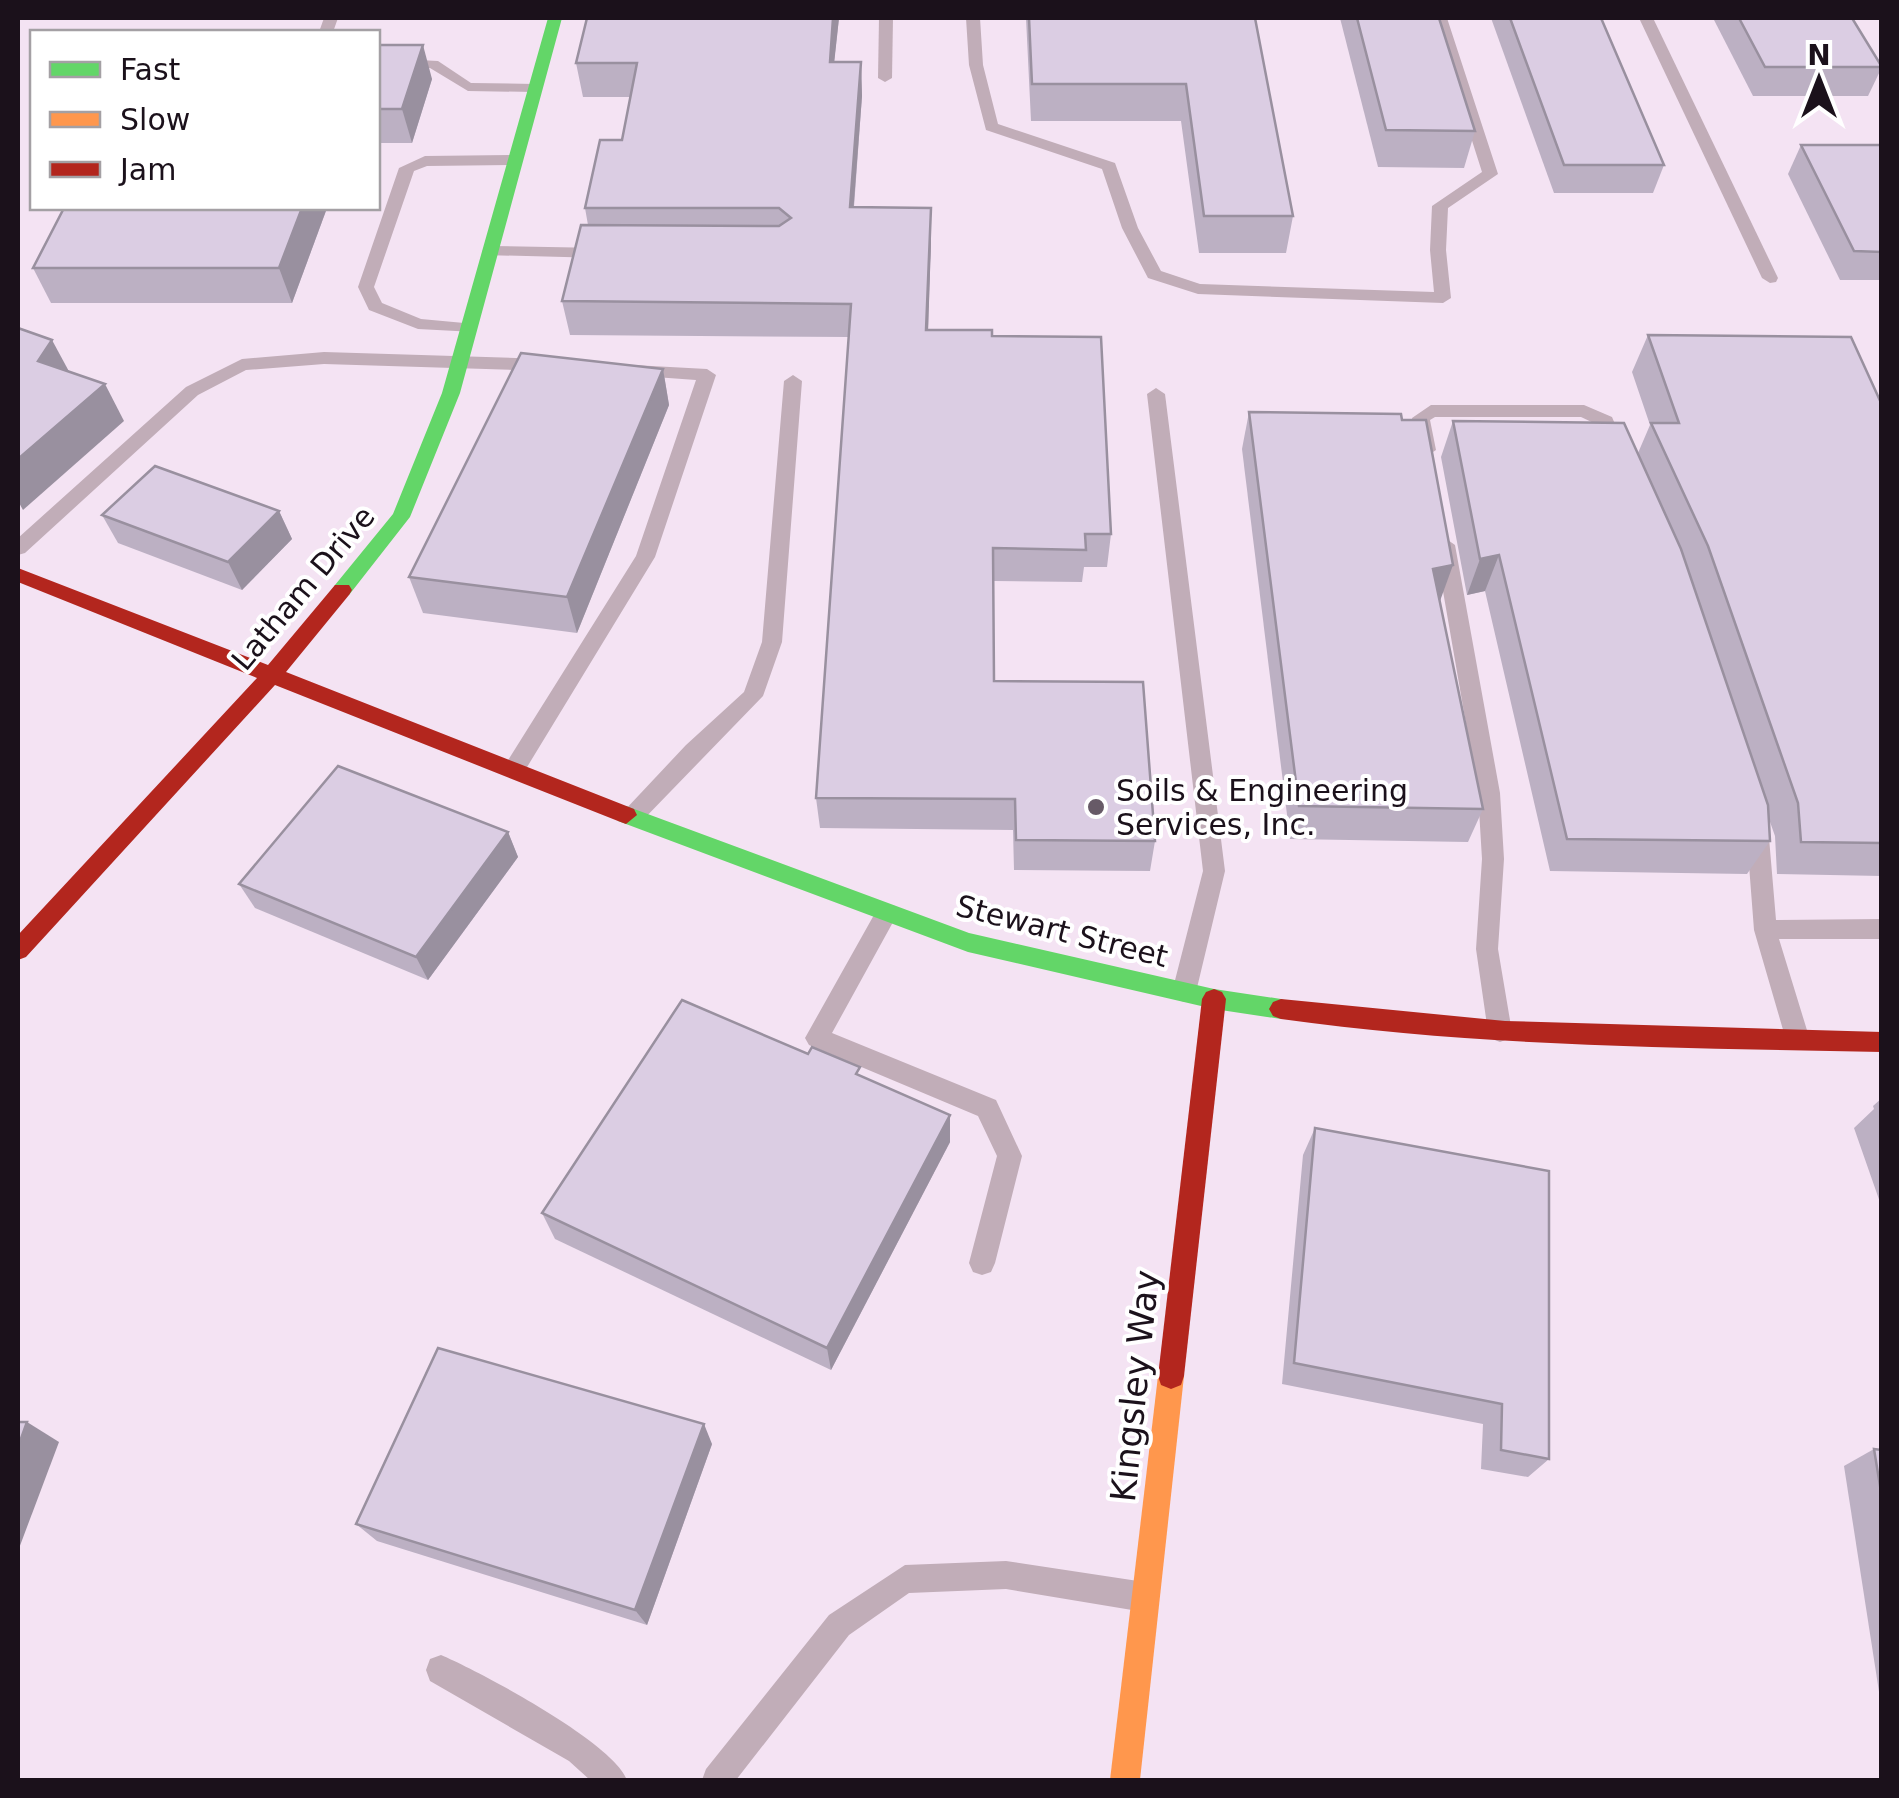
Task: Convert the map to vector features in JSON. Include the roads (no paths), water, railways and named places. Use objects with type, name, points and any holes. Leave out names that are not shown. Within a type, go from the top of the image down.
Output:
[{"type":"street","name":"Latham Drive","points":[[18,950],[271,676],[402,517],[451,394],[555,18]]},
{"type":"street","name":"Stewart Street","points":[[18,575],[632,818],[968,942],[1214,1000],[1349,1020],[1500,1032],[1882,1042]]},
{"type":"street","name":"Kingsley Way","points":[[1125,1780],[1214,1000]]},
{"type":"lane","points":[[885,78],[886,18]]},
{"type":"lane","points":[[973,18],[976,65],[991,128],[1109,166],[1130,228],[1154,274],[1198,289],[1443,298],[1438,250],[1440,206],[1490,174],[1440,18]]},
{"type":"lane","points":[[1646,18],[1770,278]]},
{"type":"lane","points":[[380,62],[432,64],[468,87],[535,88]]},
{"type":"lane","points":[[469,328],[418,324],[375,306],[366,287],[407,168],[425,162],[515,160]]},
{"type":"lane","points":[[490,251],[612,252]]},
{"type":"lane","points":[[18,548],[192,391],[242,364],[324,358],[574,367]]},
{"type":"lane","points":[[513,771],[645,557],[707,375],[612,370]]},
{"type":"lane","points":[[632,818],[694,751],[753,696],[772,642],[794,381]]},
{"type":"lane","points":[[1156,394],[1214,871],[1184,992]]},
{"type":"lane","points":[[1433,480],[1421,418],[1431,411],[1584,412],[1606,420],[1628,476]]},
{"type":"lane","points":[[1440,518],[1489,793],[1493,860],[1487,949],[1500,1032]]},
{"type":"lane","points":[[1749,802],[1760,836],[1765,930],[1798,1040]]},
{"type":"lane","points":[[887,912],[817,1038],[987,1108],[1010,1156],[982,1263]]},
{"type":"lane","points":[[1765,930],[1882,929]]},
{"type":"lane","points":[[717,1780],[839,1624],[905,1579],[1006,1575],[1146,1597]]},
{"type":"lane","points":[[441,1670],[580,1750],[612,1780]]},
{"type":"place","name":"Soils & Engineering Services, Inc.","points":[[1096,807]]}]
